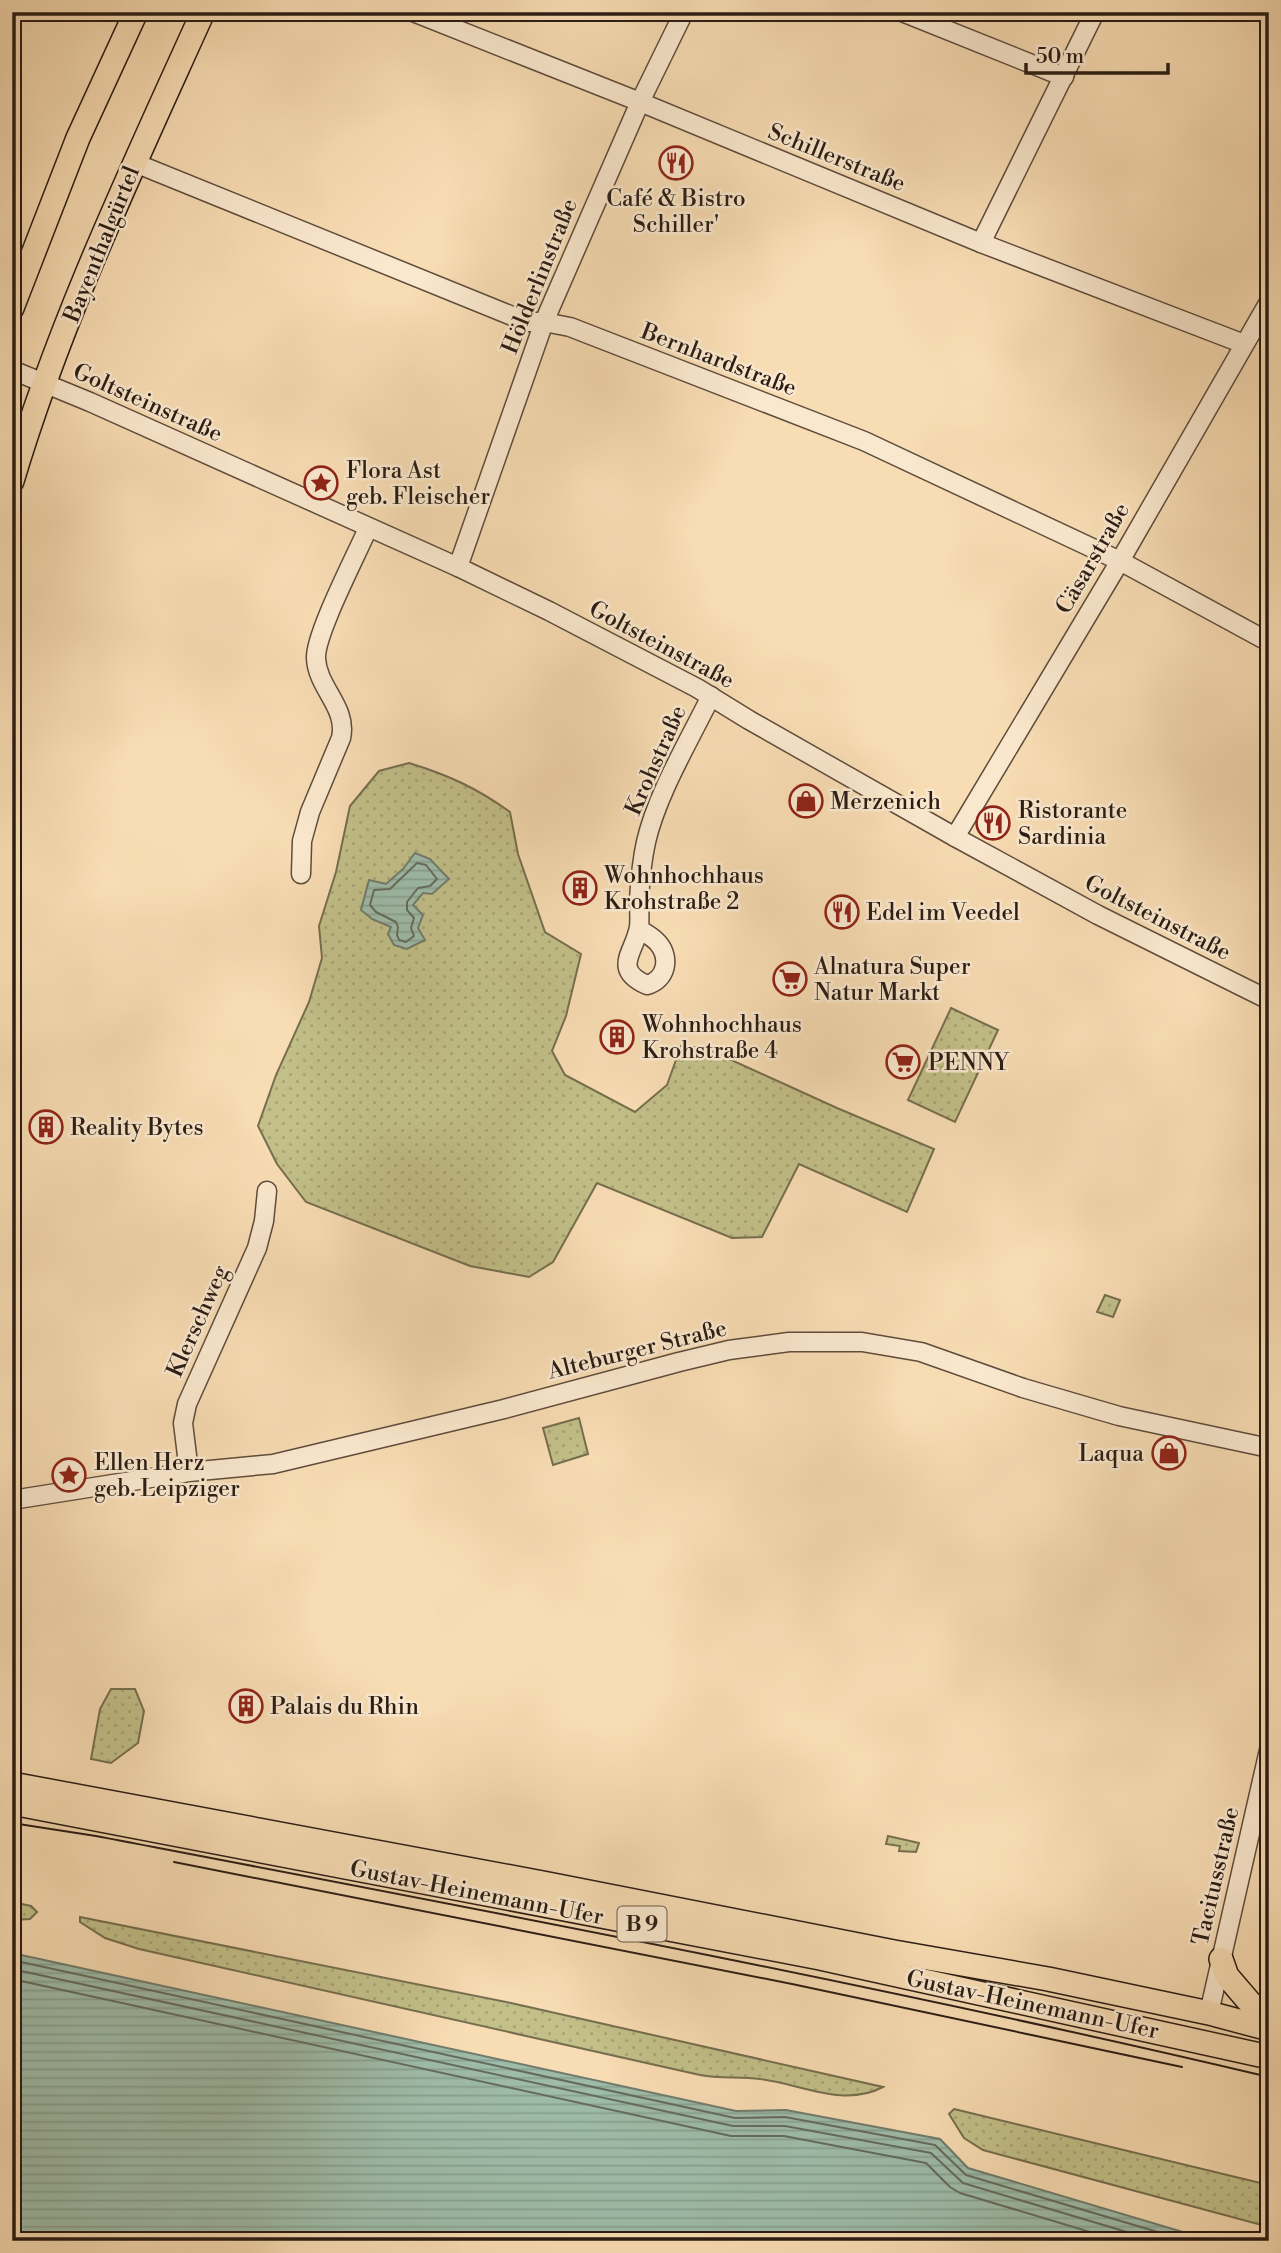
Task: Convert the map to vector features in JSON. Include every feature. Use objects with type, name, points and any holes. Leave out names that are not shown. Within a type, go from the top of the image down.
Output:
[{"type":"main road","points":[[12,307],[78,138],[136,12]]},
{"type":"main road","name":"Bayenthalgürtel","points":[[12,481],[44,383],[135,163],[203,12]]},
{"type":"main road","name":"Gustav-Heinemann-Ufer","points":[[12,1784],[1048,1979],[1269,2027]]},
{"type":"main road","name":"Gustav-Heinemann-Ufer","points":[[12,1803],[820,1958],[1269,2057]]},
{"type":"main road","points":[[1221,1959],[1227,1976],[1269,2027]]},
{"type":"street","name":"Schillerstraße","points":[[414,12],[981,243],[1244,344]]},
{"type":"street","name":"Hölderlinstraße","points":[[458,567],[544,322],[640,102],[684,12]]},
{"type":"street","points":[[902,12],[1064,77]]},
{"type":"street","points":[[981,243],[1096,12]]},
{"type":"street","name":"Bernhardstraße","points":[[135,163],[527,322],[570,327],[864,441],[1120,561],[1269,642]]},
{"type":"street","name":"Cäsarstraße","points":[[955,837],[1120,561],[1269,302]]},
{"type":"street","name":"Goltsteinstraße","points":[[12,370],[90,402],[458,567],[711,696],[955,837],[1154,944],[1269,1000]]},
{"type":"street","points":[[301,874],[302,841],[310,812],[344,728],[342,717],[318,668],[316,646],[368,528]]},
{"type":"street","name":"Krohstraße","points":[[639,929],[639,899],[645,845],[651,825],[711,696]]},
{"type":"street","name":"Klerschweg","points":[[189,1472],[183,1423],[187,1404],[257,1248],[264,1221],[267,1191]]},
{"type":"street","name":"Alteburger Straße","points":[[12,1500],[189,1472],[274,1464],[504,1409],[601,1381],[729,1350],[789,1342],[862,1342],[921,1352],[1023,1388],[1119,1416],[1233,1443],[1269,1448]]},
{"type":"street","name":"Tacitusstraße","points":[[1209,2013],[1269,1750]]},
{"type":"shaded area","points":[[409,763],[462,783],[510,812],[518,854],[545,932],[581,954],[566,1016],[552,1051],[565,1075],[635,1112],[667,1085],[681,1046],[705,1048],[934,1149],[907,1212],[799,1164],[762,1237],[732,1238],[597,1183],[553,1262],[529,1277],[470,1266],[306,1202],[277,1164],[258,1126],[276,1075],[309,1002],[322,958],[319,926],[336,872],[350,806],[379,771]]},
{"type":"shaded area","points":[[951,1008],[998,1030],[955,1122],[908,1100]]},
{"type":"shaded area","points":[[1105,1295],[1120,1300],[1113,1317],[1097,1312]]},
{"type":"shaded area","points":[[579,1418],[588,1454],[553,1465],[543,1428]]},
{"type":"shaded area","points":[[111,1689],[135,1689],[144,1711],[138,1743],[111,1763],[91,1759],[100,1709]]},
{"type":"shaded area","points":[[888,1836],[919,1843],[916,1852],[899,1851],[900,1846],[886,1844]]},
{"type":"shaded area","points":[[12,1902],[31,1906],[37,1912],[30,1919],[12,1920]]},
{"type":"shaded area","points":[[80,1917],[511,2003],[883,2087],[868,2093],[838,2095],[760,2079],[700,2075],[139,1949],[105,1938],[80,1922]]},
{"type":"shaded area","points":[[954,2109],[1269,2185],[1269,2227],[983,2150],[964,2138],[949,2114]]},
{"type":"water","points":[[415,853],[430,859],[449,879],[432,894],[423,893],[413,905],[423,915],[418,928],[425,940],[407,949],[394,945],[388,934],[391,927],[372,919],[361,910],[369,880],[386,884],[403,869]]},
{"type":"water","points":[[12,1953],[736,2111],[786,2110],[940,2139],[968,2168],[1213,2241],[12,2241]]},
{"type":"tram line","points":[[12,1823],[96,1836],[684,1950],[977,2011],[1269,2077]]},
{"type":"tram line","points":[[174,1862],[792,1984],[1182,2067]]},
{"type":"place","name":"Café & Bistro Schiller'","points":[[676,163]]},
{"type":"place","name":"Flora Ast geb. Fleischer","points":[[321,483]]},
{"type":"place","name":"Merzenich","points":[[806,801]]},
{"type":"place","name":"Ristorante Sardinia","points":[[993,823]]},
{"type":"place","name":"Wohnhochhaus Krohstraße 2","points":[[580,888]]},
{"type":"place","name":"Edel im Veedel","points":[[842,912]]},
{"type":"place","name":"Alnatura Super Natur Markt","points":[[790,979]]},
{"type":"place","name":"Wohnhochhaus Krohstraße 4","points":[[617,1037]]},
{"type":"place","name":"PENNY","points":[[903,1062]]},
{"type":"place","name":"Reality Bytes","points":[[46,1127]]},
{"type":"place","name":"Laqua","points":[[1169,1453]]},
{"type":"place","name":"Ellen Herz geb. Leipziger","points":[[69,1475]]},
{"type":"place","name":"Palais du Rhin","points":[[246,1706]]}]
